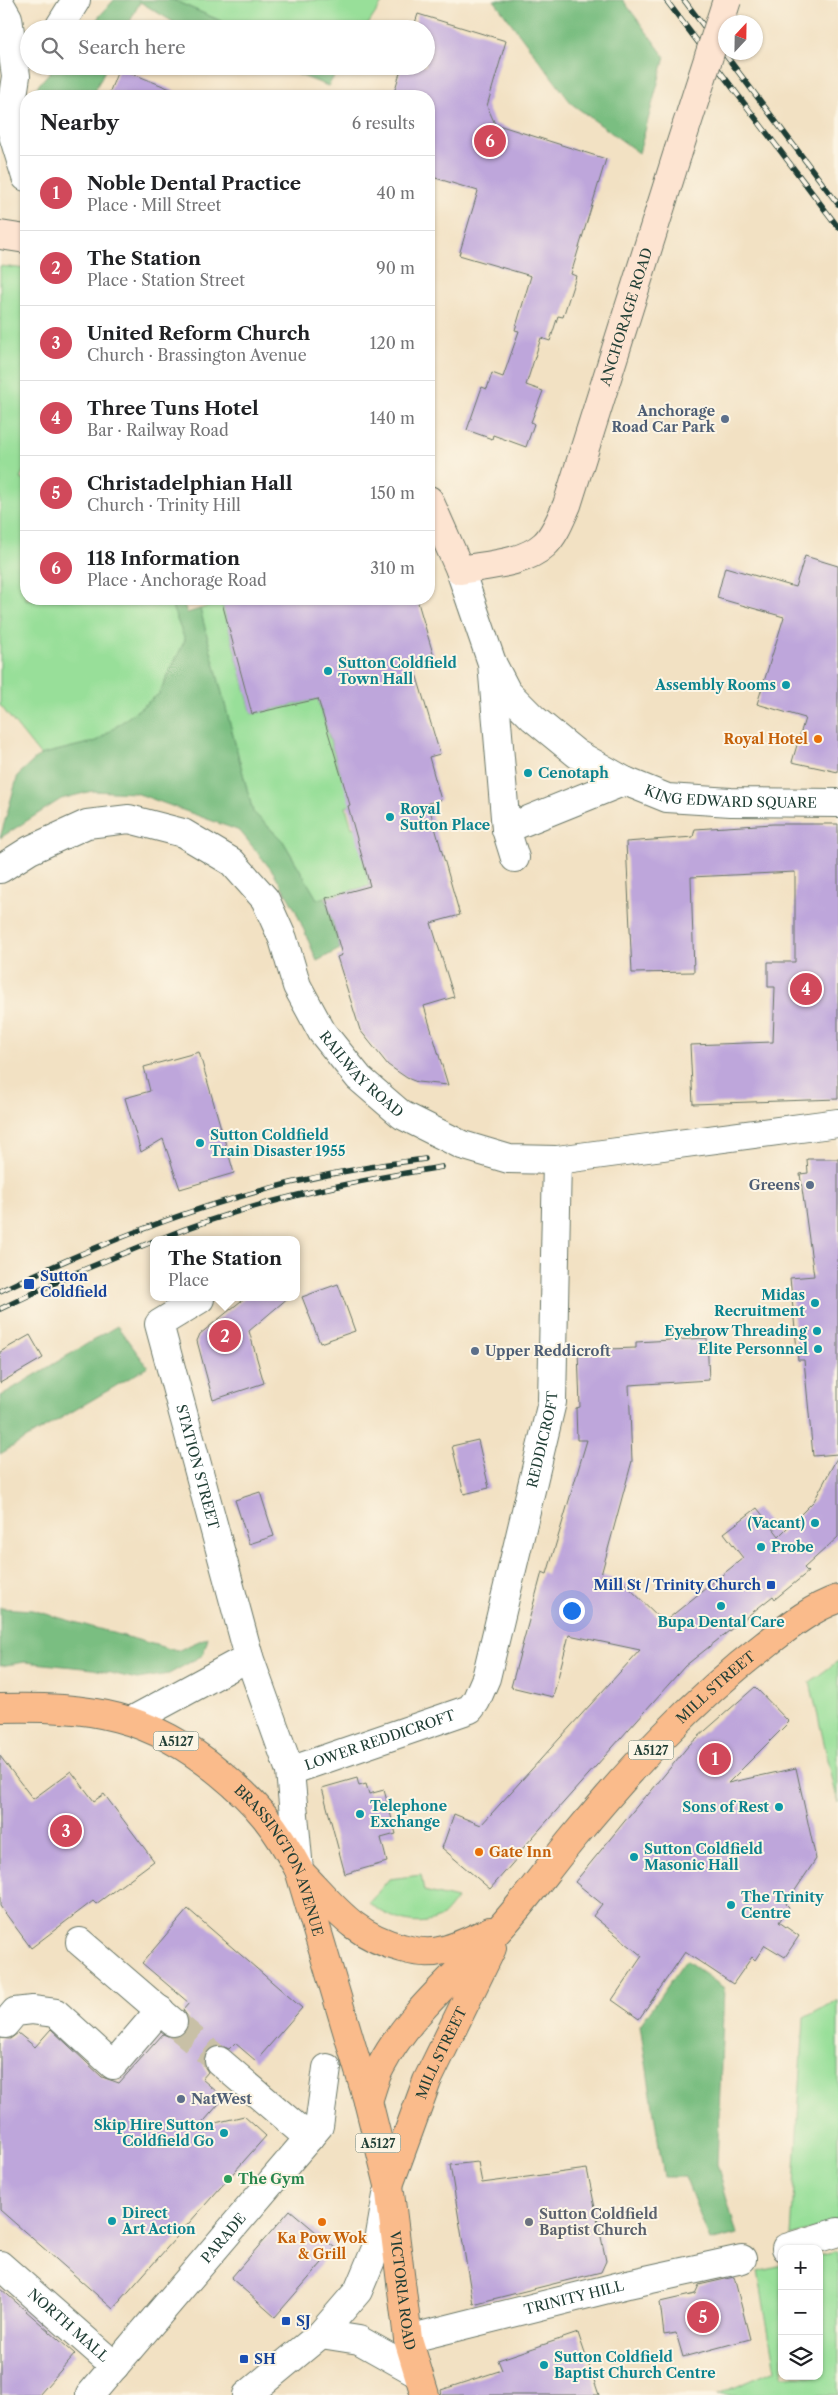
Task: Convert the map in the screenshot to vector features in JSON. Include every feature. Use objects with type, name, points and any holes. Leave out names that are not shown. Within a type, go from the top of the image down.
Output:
[{"type":"main road","name":"MILL STREET","points":[[368,2101],[379,2068],[394,2042],[424,2006],[503,1925],[573,1837],[661,1738],[725,1676],[785,1630],[834,1596]]},
{"type":"main road","name":"BRASSINGTON AVENUE","points":[[0,1708],[73,1709],[131,1721],[162,1733],[193,1750],[249,1797],[280,1835],[299,1870],[368,2101],[389,2185]]},
{"type":"main road","name":"MILL STREET","points":[[299,1870],[347,1921],[365,1935],[385,1944],[417,1952],[442,1951],[503,1925]]},
{"type":"main road","name":"MILL STREET","points":[[389,2185],[427,2082],[503,1925]]},
{"type":"main road","name":"VICTORIA ROAD","points":[[389,2185],[408,2340],[422,2384]]},
{"type":"street","points":[[64,20],[76,0]]},
{"type":"street","name":"ANCHORAGE ROAD","points":[[460,570],[516,559],[530,554],[544,545],[555,530],[567,505],[727,0]]},
{"type":"street","points":[[0,4],[8,18],[16,80],[9,122],[20,158]]},
{"type":"street","points":[[0,235],[20,238]]},
{"type":"street","points":[[435,514],[460,570]]},
{"type":"street","name":"KING EDWARD SQUARE","points":[[460,570],[492,663],[508,692],[533,718],[577,754],[625,781],[667,798],[731,802],[838,803]]},
{"type":"street","name":"KING EDWARD SQUARE","points":[[492,663],[506,829],[625,781]]},
{"type":"street","name":"RAILWAY ROAD","points":[[0,869],[30,850],[87,824],[128,819],[183,833],[232,862],[265,899],[283,940],[297,986],[322,1032],[358,1078],[402,1115],[462,1145],[509,1158],[558,1160],[838,1123]]},
{"type":"street","points":[[506,829],[515,858]]},
{"type":"street","name":"REDDICROFT","points":[[470,1709],[476,1701],[486,1678],[552,1402],[558,1160]]},
{"type":"street","name":"STATION STREET","points":[[197,1301],[159,1324],[249,1657],[290,1771],[299,1870]]},
{"type":"street","points":[[131,1721],[249,1657]]},
{"type":"street","name":"LOWER REDDICROFT","points":[[290,1771],[470,1709]]},
{"type":"street","points":[[5,2024],[16,2012],[32,2010],[56,2013],[113,2065],[166,2016],[80,1942]]},
{"type":"street","points":[[219,2061],[309,2138]]},
{"type":"street","name":"PARADE","points":[[90,2395],[319,2126],[327,2068]]},
{"type":"street","points":[[247,2395],[321,2334],[358,2292],[379,2242],[389,2185]]},
{"type":"street","points":[[796,2245],[838,2232]]},
{"type":"street","name":"TRINITY HILL","points":[[408,2340],[628,2284],[742,2259]]},
{"type":"street","name":"NORTH MALL","points":[[0,2264],[115,2366]]},
{"type":"street","points":[[321,2334],[359,2340],[422,2384]]},
{"type":"green space","points":[[114,0],[173,0],[219,20],[170,20],[140,2],[131,20],[96,20]]},
{"type":"green space","points":[[173,0],[384,0],[371,20],[219,20]]},
{"type":"green space","points":[[494,0],[623,0],[665,57],[639,153],[572,104]]},
{"type":"green space","points":[[47,75],[102,75],[95,90],[34,90]]},
{"type":"green space","points":[[299,75],[335,75],[328,86]]},
{"type":"green space","points":[[0,266],[20,268],[20,605],[171,605],[185,640],[159,694],[97,741],[40,755],[0,705]]},
{"type":"green space","points":[[171,605],[184,605],[187,613],[200,609],[253,812],[283,841],[317,899],[326,898],[340,949],[317,961],[295,909],[274,873],[240,831],[136,793],[92,791],[61,799],[0,838],[18,775],[40,755],[97,741],[159,694],[185,640]]},
{"type":"green space","points":[[213,605],[223,605],[252,714],[318,699],[339,770],[354,804],[346,807],[352,828],[358,826],[368,862],[364,864],[370,886],[317,899],[283,841],[253,812],[200,609]]},
{"type":"green space","points":[[117,1326],[148,1367],[0,1454],[0,1396]]},
{"type":"green space","points":[[0,1608],[32,1610],[177,1651],[208,1637],[203,1655],[169,1674],[137,1679],[93,1669],[25,1662],[0,1666]]},
{"type":"green space","points":[[838,1661],[838,1803],[810,1682]]},
{"type":"green space","points":[[421,1875],[424,1891],[457,1899],[440,1918],[428,1922],[410,1922],[392,1917],[369,1903],[389,1879]]},
{"type":"green space","points":[[686,1960],[724,1988],[717,2164],[737,2234],[710,2241],[685,2177],[664,2177],[640,2025]]},
{"type":"green space","points":[[838,2000],[838,2222],[791,2236],[804,2018]]},
{"type":"green space","points":[[838,2251],[838,2395],[717,2395],[775,2370],[758,2271],[778,2266],[778,2380],[823,2380],[823,2254]]},
{"type":"building","points":[[418,14],[506,41],[487,106],[495,124],[606,159],[571,274],[576,276],[563,317],[558,316],[550,341],[541,338],[526,385],[543,391],[531,422],[534,424],[526,447],[493,435],[492,439],[467,430],[482,387],[487,389],[492,373],[503,377],[519,331],[515,330],[531,276],[459,255],[478,191],[435,178],[435,90],[395,90],[399,75],[435,75],[435,20],[416,20]]},
{"type":"building","points":[[116,75],[136,75],[173,90],[110,90]]},
{"type":"building","points":[[805,556],[838,566],[838,772],[792,762],[805,718],[757,704],[784,617],[717,598],[725,567],[795,587]]},
{"type":"building","points":[[223,605],[419,605],[434,657],[412,660],[440,754],[429,757],[441,800],[428,803],[460,915],[431,923],[454,997],[424,1006],[448,1085],[417,1082],[407,1078],[388,1065],[360,1030],[337,957],[342,955],[326,898],[370,886],[348,806],[350,805],[318,699],[252,714]]},
{"type":"building","points":[[773,824],[838,824],[838,1099],[693,1104],[690,1045],[773,1042],[775,987],[768,987],[768,962],[795,962],[795,872],[691,877],[694,972],[632,973],[626,842],[693,837],[695,829]]},
{"type":"building","points":[[199,1052],[234,1173],[180,1189],[163,1139],[141,1152],[125,1098],[150,1091],[144,1067]]},
{"type":"building","points":[[807,1159],[838,1159],[838,1454],[813,1456],[804,1360],[798,1360],[790,1278],[814,1276],[800,1174],[808,1173]]},
{"type":"building","points":[[338,1284],[355,1331],[320,1343],[302,1297]]},
{"type":"building","points":[[241,1301],[284,1301],[249,1331],[264,1383],[213,1400],[197,1341],[200,1334]]},
{"type":"building","points":[[30,1335],[43,1358],[0,1383],[0,1352]]},
{"type":"building","points":[[707,1338],[709,1380],[629,1385],[632,1461],[601,1575],[623,1582],[664,1622],[743,1558],[724,1533],[757,1508],[779,1536],[814,1501],[838,1456],[838,1537],[804,1568],[808,1572],[775,1599],[773,1596],[685,1666],[516,1856],[518,1857],[490,1889],[442,1848],[454,1814],[481,1825],[640,1650],[569,1635],[553,1697],[511,1687],[542,1572],[547,1574],[587,1440],[577,1440],[576,1408],[580,1407],[578,1350],[636,1348],[636,1342]]},
{"type":"building","points":[[478,1440],[489,1488],[464,1494],[452,1446]]},
{"type":"building","points":[[260,1492],[274,1536],[249,1544],[235,1500]]},
{"type":"building","points":[[755,1687],[789,1722],[728,1783],[796,1768],[816,1859],[786,1904],[789,1907],[779,1922],[799,1936],[785,1957],[765,1945],[755,1960],[752,1957],[733,1984],[685,1952],[639,2019],[612,2000],[642,1956],[593,1916],[602,1904],[575,1882],[689,1745]]},
{"type":"building","points":[[0,1756],[33,1799],[71,1771],[94,1801],[104,1794],[154,1861],[96,1904],[93,1901],[31,1948],[0,1906]]},
{"type":"building","name":"Telephone Exchange","points":[[357,1778],[359,1786],[366,1784],[369,1794],[384,1790],[396,1834],[381,1838],[387,1862],[345,1874],[322,1788]]},
{"type":"building","points":[[188,1909],[302,2008],[256,2061],[235,2043],[229,2049],[222,2046],[214,2046],[207,2051],[204,2066],[208,2072],[202,2079],[224,2098],[199,2127],[244,2116],[266,2136],[113,2309],[0,2210],[0,2038],[10,2039],[18,2033],[35,2047],[51,2029],[102,2077],[119,2083],[163,2034],[170,2037],[178,2037],[184,2033],[188,2025],[188,2017],[183,2010],[189,2003],[142,1963]]},
{"type":"building","name":"Sutton Coldfield Baptist Church","points":[[478,2162],[482,2183],[587,2169],[606,2261],[601,2272],[473,2304],[450,2165]]},
{"type":"building","points":[[290,2210],[335,2248],[275,2317],[231,2278]]},
{"type":"building","points":[[734,2277],[750,2339],[683,2357],[676,2333],[664,2335],[660,2302],[695,2294],[699,2285]]},
{"type":"building","points":[[0,2288],[75,2354],[39,2395],[0,2395]]},
{"type":"building","name":"Sutton Coldfield Baptist Church Centre","points":[[578,2333],[599,2395],[442,2395],[441,2390],[502,2370],[498,2360]]},
{"type":"tunnel","points":[[173,2022],[219,2061]]},
{"type":"railway","points":[[666,0],[838,227]]},
{"type":"railway","points":[[684,0],[838,204]]},
{"type":"railway","points":[[0,1291],[103,1245],[207,1207],[313,1178],[368,1167],[425,1159]]},
{"type":"railway","points":[[168,1236],[227,1215],[297,1195],[442,1167]]},
{"type":"railway","points":[[0,1309],[78,1272],[150,1243]]},
{"type":"place","name":"118 Information","points":[[490,141]]},
{"type":"place","name":"Anchorage Road Car Park","points":[[725,419]]},
{"type":"place","name":"Sutton Coldfield Town Hall","points":[[328,671]]},
{"type":"place","name":"Assembly Rooms","points":[[786,685]]},
{"type":"place","name":"Royal Hotel","points":[[818,739]]},
{"type":"place","name":"Cenotaph","points":[[528,773]]},
{"type":"place","name":"Royal Sutton Place","points":[[390,817]]},
{"type":"place","name":"Three Tuns Hotel","points":[[806,989]]},
{"type":"place","name":"Sutton Coldfield Train Disaster 1955","points":[[200,1143]]},
{"type":"place","name":"Greens","points":[[810,1185]]},
{"type":"place","name":"Sutton Coldfield","points":[[29,1284]]},
{"type":"place","name":"Midas Recruitment","points":[[815,1303]]},
{"type":"place","name":"Eyebrow Threading","points":[[817,1331]]},
{"type":"place","name":"The Station","points":[[225,1336]]},
{"type":"place","name":"Elite Personnel","points":[[818,1349]]},
{"type":"place","name":"Upper Reddicroft","points":[[475,1351]]},
{"type":"place","name":"(Vacant)","points":[[815,1523]]},
{"type":"place","name":"Probe","points":[[761,1547]]},
{"type":"place","name":"Mill St / Trinity Church","points":[[771,1585]]},
{"type":"place","name":"Bupa Dental Care","points":[[721,1606]]},
{"type":"place","name":"Noble Dental Practice","points":[[715,1759]]},
{"type":"place","name":"Sons of Rest","points":[[779,1807]]},
{"type":"place","name":"Telephone Exchange","points":[[360,1814]]},
{"type":"place","name":"United Reform Church","points":[[66,1831]]},
{"type":"place","name":"Gate Inn","points":[[479,1852]]},
{"type":"place","name":"Sutton Coldfield Masonic Hall","points":[[634,1857]]},
{"type":"place","name":"The Trinity Centre","points":[[731,1905]]},
{"type":"place","name":"NatWest","points":[[181,2099]]},
{"type":"place","name":"Skip Hire Sutton Coldfield Go","points":[[224,2133]]},
{"type":"place","name":"The Gym","points":[[228,2179]]},
{"type":"place","name":"Direct Art Action","points":[[112,2221]]},
{"type":"place","name":"Ka Pow Wok & Grill","points":[[322,2222]]},
{"type":"place","name":"Sutton Coldfield Baptist Church","points":[[529,2222]]},
{"type":"place","name":"Christadelphian Hall","points":[[703,2317]]},
{"type":"place","name":"SJ","points":[[286,2321]]},
{"type":"place","name":"SH","points":[[244,2359]]},
{"type":"place","name":"Sutton Coldfield Baptist Church Centre","points":[[544,2365]]}]
